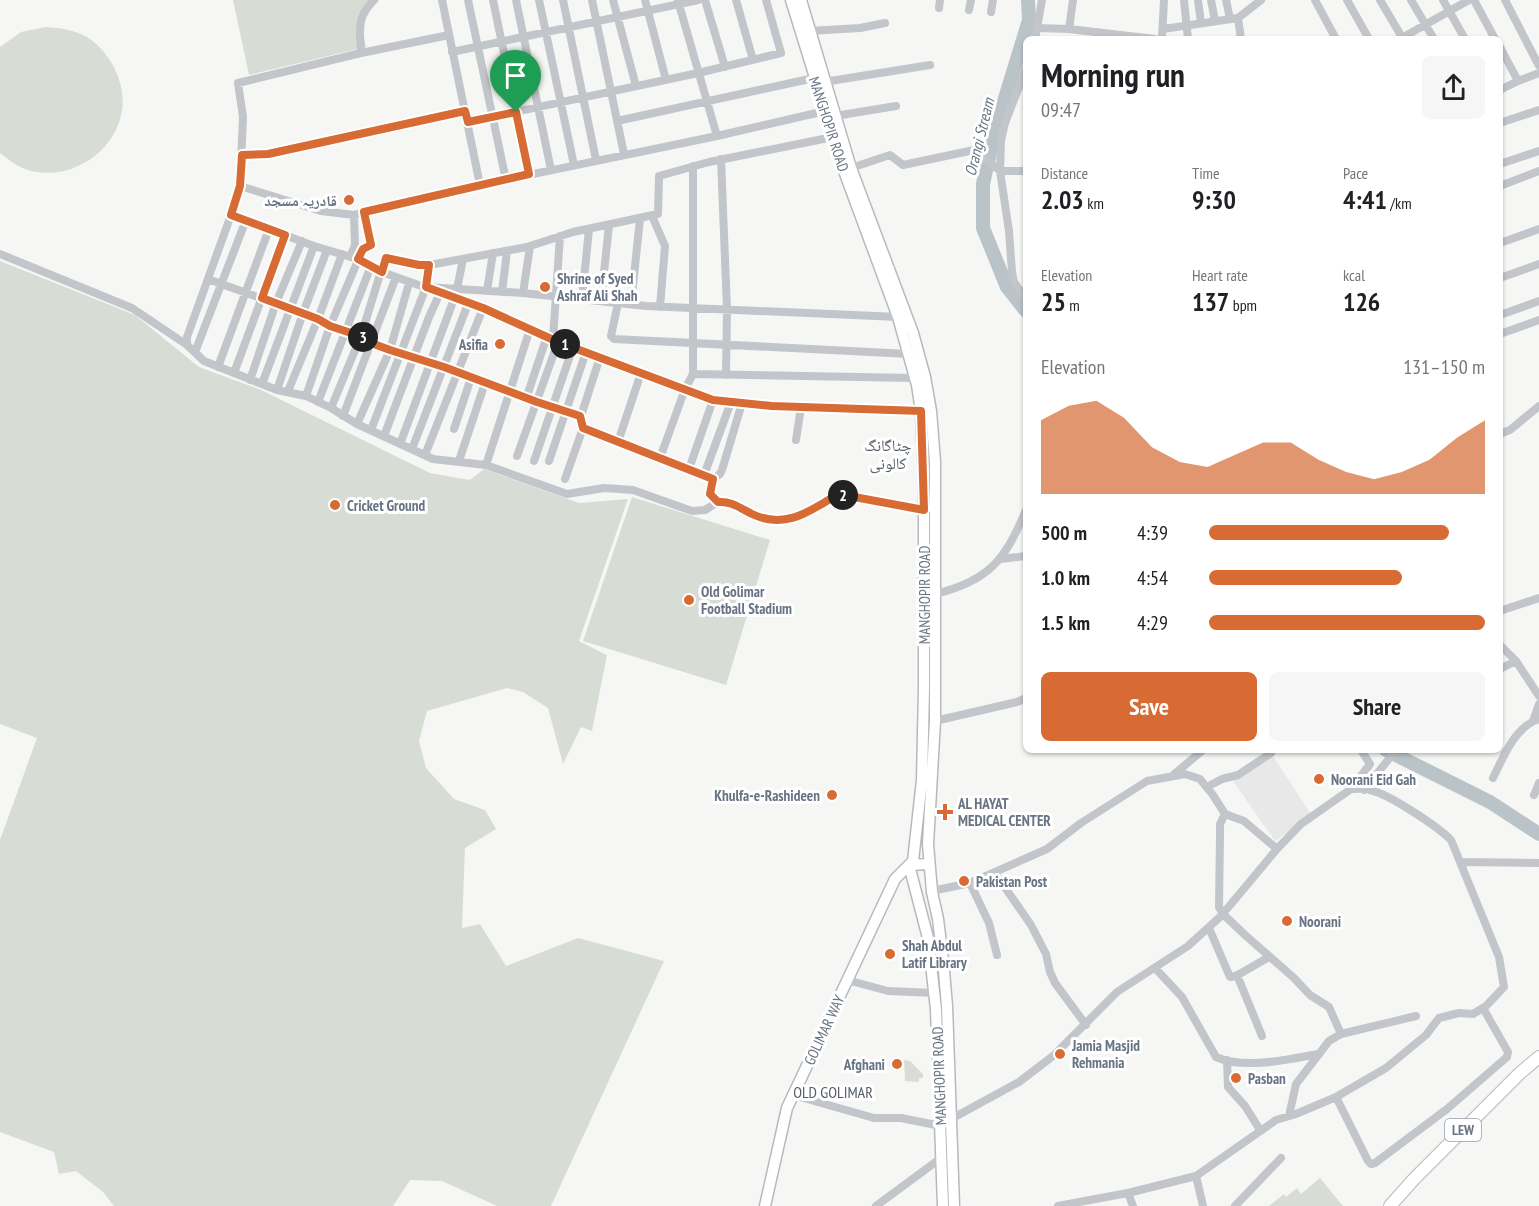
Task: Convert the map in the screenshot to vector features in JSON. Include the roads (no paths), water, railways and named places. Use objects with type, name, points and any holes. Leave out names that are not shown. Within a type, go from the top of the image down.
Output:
[{"type":"highway","name":"LEW","points":[[1390,1206],[1414,1179],[1539,1057]]},
{"type":"main road","name":"MANGHOPIR ROAD","points":[[791,0],[830,113],[913,333],[926,377],[935,462],[936,594],[935,721],[928,844],[932,891],[943,960],[954,1206]]},
{"type":"main road","name":"MANGHOPIR ROAD","points":[[801,0],[819,80]]},
{"type":"main road","name":"MANGHOPIR ROAD","points":[[830,113],[833,137],[843,171],[898,317],[915,378],[921,411],[924,510],[922,780],[912,861],[909,865],[928,938],[935,993],[943,1206]]},
{"type":"main road","points":[[909,865],[929,864]]},
{"type":"main road","name":"GOLIMAR WAY","points":[[765,1206],[787,1108],[895,879],[909,865]]},
{"type":"street","points":[[361,53],[359,20],[374,0]]},
{"type":"street","points":[[442,0],[480,185]]},
{"type":"street","points":[[468,0],[506,180]]},
{"type":"street","points":[[493,0],[529,174]]},
{"type":"street","points":[[516,0],[551,170]]},
{"type":"street","points":[[539,0],[574,165]]},
{"type":"street","points":[[563,0],[596,160]]},
{"type":"street","points":[[592,0],[624,154]]},
{"type":"street","points":[[613,0],[636,86]]},
{"type":"street","points":[[645,0],[666,80]]},
{"type":"street","points":[[453,52],[617,15],[698,0]]},
{"type":"street","points":[[705,0],[725,67]]},
{"type":"street","points":[[736,0],[753,60]]},
{"type":"street","points":[[468,122],[781,53],[766,0]]},
{"type":"street","points":[[969,10],[971,0]]},
{"type":"street","points":[[991,12],[993,0]]},
{"type":"street","points":[[1036,36],[1042,0]]},
{"type":"street","points":[[1069,29],[1073,0]]},
{"type":"street","points":[[1162,36],[1164,0]]},
{"type":"street","points":[[1184,0],[1188,36]]},
{"type":"street","points":[[1198,0],[1201,23]]},
{"type":"street","points":[[1212,0],[1215,21]]},
{"type":"street","points":[[1226,0],[1240,36]]},
{"type":"street","points":[[1163,29],[1234,19],[1259,0]]},
{"type":"street","points":[[1315,0],[1334,36]]},
{"type":"street","points":[[1347,0],[1368,36]]},
{"type":"street","points":[[1380,0],[1400,36]]},
{"type":"street","points":[[1411,0],[1432,36]]},
{"type":"street","points":[[1443,0],[1463,36]]},
{"type":"street","points":[[1407,36],[1469,0]]},
{"type":"street","points":[[1474,0],[1494,36]]},
{"type":"street","points":[[1505,0],[1539,66]]},
{"type":"street","points":[[679,2],[717,136]]},
{"type":"street","points":[[809,31],[885,23]]},
{"type":"street","points":[[1037,28],[1129,36]]},
{"type":"street","points":[[187,345],[186,337],[240,186],[243,117],[238,83],[361,53],[449,35]]},
{"type":"street","points":[[1503,53],[1518,81]]},
{"type":"street","points":[[617,121],[706,101],[819,80],[930,65]]},
{"type":"street","points":[[1503,88],[1539,74]]},
{"type":"street","points":[[1023,77],[1005,123],[1001,141],[1000,171],[1009,231],[1012,272],[1014,282],[1023,295]]},
{"type":"street","points":[[240,186],[321,211],[354,215],[624,154],[830,113],[896,106]]},
{"type":"street","points":[[1503,122],[1539,110]]},
{"type":"street","points":[[242,155],[268,154],[465,111]]},
{"type":"street","points":[[331,408],[360,336],[386,258],[429,265],[530,246],[560,236],[652,216],[658,214],[658,176],[721,159],[833,137]]},
{"type":"street","points":[[851,168],[890,154],[903,165],[974,150],[1000,171],[1023,171]]},
{"type":"street","points":[[1503,163],[1539,151]]},
{"type":"street","points":[[721,159],[727,309],[726,375]]},
{"type":"street","points":[[660,458],[685,389],[693,374],[693,166]]},
{"type":"street","points":[[1503,185],[1539,171]]},
{"type":"street","points":[[306,396],[350,257],[371,245],[364,212]]},
{"type":"street","points":[[231,215],[350,257],[409,283],[483,308],[552,339],[713,400],[801,407],[921,411]]},
{"type":"street","points":[[288,392],[318,319],[355,245],[354,215]]},
{"type":"street","points":[[652,216],[665,246],[660,306]]},
{"type":"street","points":[[631,304],[640,219]]},
{"type":"street","points":[[195,352],[246,220]]},
{"type":"street","points":[[601,301],[609,225]]},
{"type":"street","points":[[218,367],[268,229]]},
{"type":"street","points":[[582,299],[589,229]]},
{"type":"street","points":[[1503,242],[1539,229]]},
{"type":"street","points":[[234,373],[285,235]]},
{"type":"street","points":[[517,456],[537,402],[552,339],[560,236]]},
{"type":"street","points":[[250,380],[276,303],[302,241]]},
{"type":"street","points":[[262,384],[314,246]]},
{"type":"street","points":[[523,293],[530,246]]},
{"type":"street","points":[[277,390],[327,250]]},
{"type":"street","points":[[502,292],[507,250]]},
{"type":"street","points":[[487,291],[493,253]]},
{"type":"street","points":[[0,254],[132,308],[187,345],[204,361],[277,390],[306,396],[357,424],[433,459],[486,465],[567,494],[604,488],[633,490],[692,511],[705,510],[718,502],[729,501],[755,515],[776,520],[798,517],[838,494],[924,510]]},
{"type":"street","points":[[457,289],[463,258]]},
{"type":"street","points":[[1503,277],[1539,264]]},
{"type":"street","points":[[370,430],[425,287],[429,265]]},
{"type":"street","points":[[318,402],[371,266]]},
{"type":"street","points":[[343,416],[396,277]]},
{"type":"street","points":[[208,279],[303,313],[390,350],[580,416]]},
{"type":"street","points":[[357,424],[390,350],[409,283]]},
{"type":"street","points":[[425,287],[523,293],[660,306],[898,317]]},
{"type":"street","points":[[384,436],[440,293]]},
{"type":"street","points":[[400,444],[454,299]]},
{"type":"street","points":[[1503,314],[1539,301]]},
{"type":"street","points":[[618,303],[612,339],[909,354]]},
{"type":"street","points":[[412,449],[468,304]]},
{"type":"street","points":[[425,455],[483,308]]},
{"type":"street","points":[[1503,333],[1539,320]]},
{"type":"street","points":[[486,465],[530,329]]},
{"type":"street","points":[[526,399],[552,339]]},
{"type":"street","points":[[534,461],[573,347]]},
{"type":"street","points":[[549,461],[586,352]]},
{"type":"street","points":[[565,479],[583,428],[580,416],[600,357]]},
{"type":"street","points":[[618,442],[641,373]]},
{"type":"street","points":[[693,374],[915,378]]},
{"type":"street","points":[[454,429],[471,378]]},
{"type":"street","points":[[459,461],[485,383]]},
{"type":"street","points":[[688,469],[713,400]]},
{"type":"street","points":[[704,475],[731,402]]},
{"type":"street","points":[[718,502],[710,494],[713,479],[722,470],[742,403]]},
{"type":"street","points":[[1503,434],[1539,406]]},
{"type":"street","points":[[796,440],[801,407]]},
{"type":"street","points":[[583,428],[713,479]]},
{"type":"street","points":[[936,594],[961,588],[982,575],[1000,559],[1023,516]]},
{"type":"street","points":[[1000,559],[1023,556]]},
{"type":"street","points":[[1503,610],[1539,598]]},
{"type":"street","points":[[1503,648],[1516,661],[1539,696]]},
{"type":"street","points":[[1503,668],[1516,661]]},
{"type":"street","points":[[935,721],[1023,699]]},
{"type":"street","points":[[1493,778],[1504,754],[1520,731],[1536,720],[1539,704]]},
{"type":"street","points":[[1172,776],[1199,753]]},
{"type":"street","points":[[1207,787],[1222,779],[1238,775],[1271,753]]},
{"type":"street","points":[[951,1119],[1019,1082],[1053,1056],[1117,992],[1188,946],[1209,928],[1300,824],[1351,789],[1370,764],[1364,753]]},
{"type":"street","points":[[1364,789],[1393,753]]},
{"type":"street","points":[[932,891],[970,884],[1047,849],[1147,781],[1185,774],[1200,779],[1225,814],[1245,821],[1277,849]]},
{"type":"street","points":[[1534,795],[1539,783]]},
{"type":"street","points":[[1058,1206],[1084,1203],[1196,1176],[1276,1120],[1336,1096],[1401,1058],[1426,1035],[1439,1018],[1459,1013],[1473,1014],[1501,992],[1504,987],[1498,957],[1451,840],[1443,832],[1389,798],[1370,790],[1351,789]]},
{"type":"street","points":[[1225,814],[1220,824],[1219,907],[1223,914],[1310,995],[1329,1007],[1341,1034]]},
{"type":"street","points":[[1461,862],[1538,863]]},
{"type":"street","points":[[995,873],[1031,926],[1046,954],[1055,983],[1086,1024]]},
{"type":"street","points":[[970,884],[989,923],[997,955]]},
{"type":"street","points":[[1209,928],[1230,978],[1269,957]]},
{"type":"street","points":[[1155,968],[1182,997],[1216,1057],[1227,1060],[1269,1062],[1318,1054]]},
{"type":"street","points":[[1237,975],[1262,1036]]},
{"type":"street","points":[[847,980],[888,992],[935,993]]},
{"type":"street","points":[[1336,1096],[1368,1161],[1371,1164],[1375,1163],[1447,1109],[1507,1058],[1508,1052],[1483,1008]]},
{"type":"street","points":[[1289,1116],[1296,1084],[1329,1041],[1341,1034],[1416,1016]]},
{"type":"street","points":[[1227,1060],[1228,1087],[1245,1106],[1260,1130]]},
{"type":"street","points":[[793,1095],[874,1118],[901,1118],[941,1126]]},
{"type":"street","points":[[876,1206],[941,1158]]},
{"type":"street","points":[[1235,1206],[1281,1158]]},
{"type":"street","points":[[1196,1176],[1203,1206]]},
{"type":"street","points":[[1128,1193],[1133,1206]]},
{"type":"waterway","name":"Orangi Stream","points":[[1024,36],[1029,20],[1028,0]]},
{"type":"waterway","name":"Orangi Stream","points":[[1023,40],[995,131],[983,184],[983,228],[1007,287],[1023,307]]},
{"type":"waterway","name":"Orangi Stream","points":[[1392,753],[1490,802],[1539,834]]},
{"type":"place","name":"قادریہ مسجد","points":[[349,200]]},
{"type":"place","name":"Shrine of Syed Ashraf Ali Shah","points":[[545,287]]},
{"type":"place","name":"Asifia","points":[[500,344]]},
{"type":"place","name":"Cricket Ground","points":[[335,505]]},
{"type":"place","name":"Old Golimar Football Stadium","points":[[689,600]]},
{"type":"place","name":"Noorani Eid Gah","points":[[1319,779]]},
{"type":"place","name":"Khulfa-e-Rashideen","points":[[832,795]]},
{"type":"place","name":"AL HAYAT MEDICAL CENTER","points":[[945,812]]},
{"type":"place","name":"Pakistan Post","points":[[964,881]]},
{"type":"place","name":"Noorani","points":[[1287,921]]},
{"type":"place","name":"Shah Abdul Latif Library","points":[[890,954]]},
{"type":"place","name":"Jamia Masjid Rehmania","points":[[1060,1054]]},
{"type":"place","name":"Afghani","points":[[897,1064]]},
{"type":"place","name":"Pasban","points":[[1236,1078]]},
{"type":"district","name":"چٹاگانگ کالونی","points":[[888,454]]},
{"type":"district","name":"OLD GOLIMAR","points":[[833,1092]]}]
